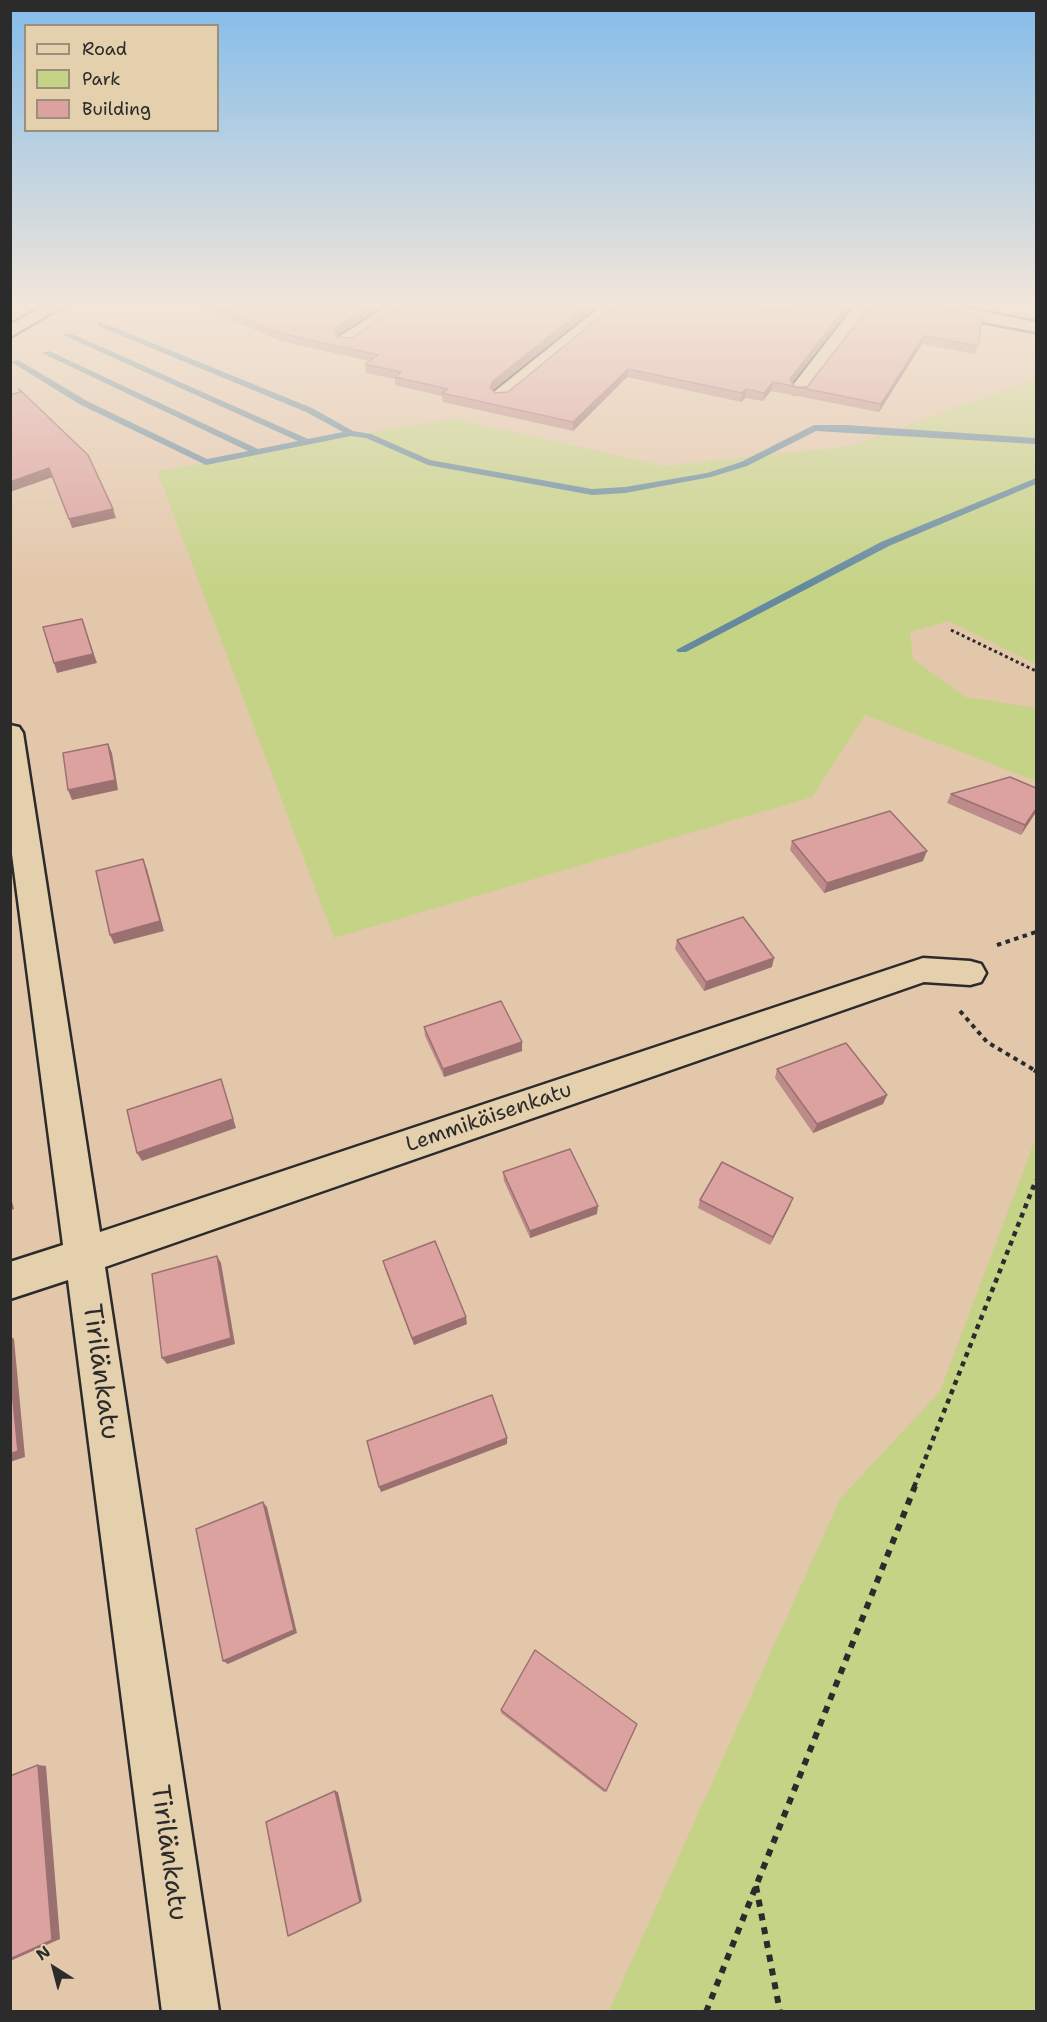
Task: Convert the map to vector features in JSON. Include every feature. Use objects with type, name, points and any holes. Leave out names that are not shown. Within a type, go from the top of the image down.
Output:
[{"type":"street","name":"Tirilänkatu","points":[[10,733],[191,2012]]},
{"type":"street","name":"Lemmikäisenkatu","points":[[10,1281],[923,970],[970,973]]},
{"type":"path","points":[[951,630],[1036,671]]},
{"type":"path","points":[[706,2012],[1036,1180]]},
{"type":"path","points":[[756,1886],[780,2012]]},
{"type":"green space","points":[[984,397],[1036,397],[1036,664],[949,621],[910,632],[913,659],[965,697],[1036,708],[1036,781],[865,715],[812,797],[334,938],[157,471],[451,418],[665,466],[850,446]]},
{"type":"green space","points":[[1036,1137],[1036,2011],[609,2011],[840,1499],[940,1391]]},
{"type":"building","points":[[10,397],[28,397],[88,455],[113,509],[69,519],[49,468],[10,482]]},
{"type":"building","points":[[462,397],[599,397],[573,422]]},
{"type":"building","points":[[849,397],[885,397],[881,404]]},
{"type":"building","points":[[82,619],[93,654],[54,663],[43,627]]},
{"type":"building","points":[[108,744],[115,780],[68,790],[63,753]]},
{"type":"building","points":[[1010,777],[1036,788],[1036,809],[1025,825],[951,794]]},
{"type":"building","points":[[890,811],[927,851],[827,883],[792,841]]},
{"type":"building","points":[[143,859],[160,921],[110,935],[96,871]]},
{"type":"building","points":[[743,917],[774,958],[706,982],[677,940]]},
{"type":"building","points":[[501,1001],[522,1042],[443,1069],[424,1027]]},
{"type":"building","points":[[846,1043],[887,1095],[817,1124],[777,1069]]},
{"type":"building","points":[[221,1079],[233,1119],[137,1153],[127,1110]]},
{"type":"building","points":[[570,1149],[598,1206],[530,1231],[503,1172]]},
{"type":"building","points":[[722,1162],[793,1198],[773,1237],[700,1200]]},
{"type":"building","points":[[435,1241],[466,1317],[412,1338],[383,1261]]},
{"type":"building","points":[[217,1256],[231,1338],[162,1358],[152,1274]]},
{"type":"building","points":[[10,1370],[18,1451],[10,1454]]},
{"type":"building","points":[[492,1395],[507,1438],[379,1487],[367,1441]]},
{"type":"building","points":[[263,1502],[294,1630],[223,1661],[196,1529]]},
{"type":"building","points":[[535,1650],[637,1724],[606,1791],[501,1710]]},
{"type":"building","points":[[38,1765],[52,1940],[10,1959],[10,1776]]},
{"type":"building","points":[[335,1791],[360,1902],[288,1936],[266,1822]]},
{"type":"waterway","points":[[75,397],[206,462],[257,452]]},
{"type":"waterway","points":[[141,397],[257,452]]},
{"type":"waterway","points":[[207,397],[307,442]]},
{"type":"waterway","points":[[278,397],[309,410],[351,433]]},
{"type":"waterway","points":[[351,433],[368,436],[428,462],[592,492],[625,490],[708,475],[744,464],[814,428],[846,428],[1036,441]]},
{"type":"waterway","points":[[307,442],[351,433]]},
{"type":"waterway","points":[[257,452],[307,442]]},
{"type":"waterway","points":[[682,650],[885,544],[1036,481]]}]
